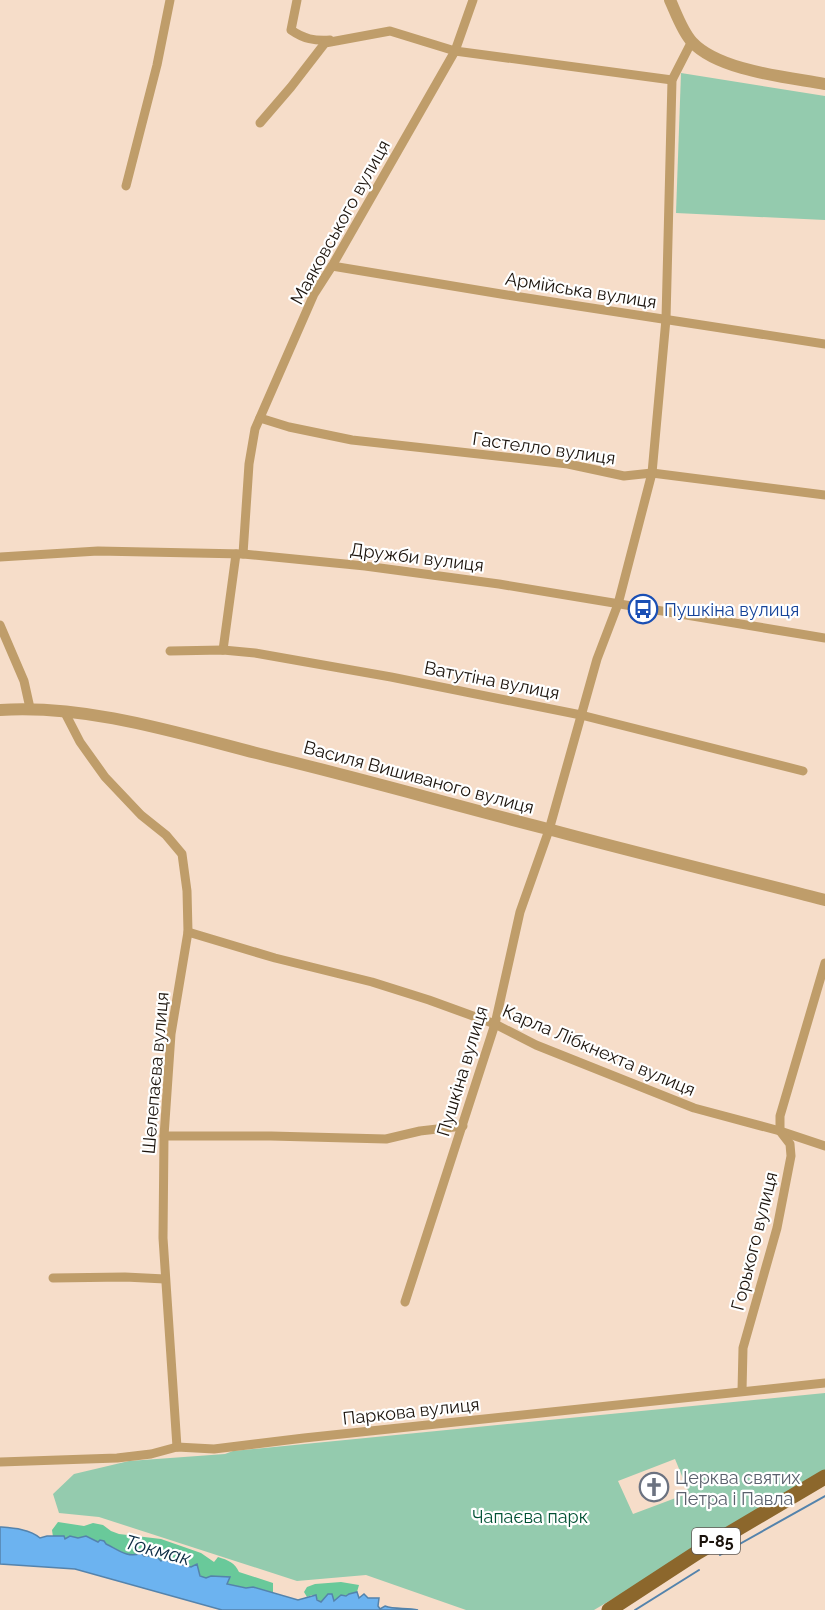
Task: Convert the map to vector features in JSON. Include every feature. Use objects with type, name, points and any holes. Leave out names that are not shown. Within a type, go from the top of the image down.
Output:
[{"type":"main road","name":"Р-85","points":[[609,1610],[698,1552],[825,1477]]},
{"type":"street","points":[[126,186],[157,65],[170,0]]},
{"type":"street","points":[[297,0],[291,30],[301,38],[318,41],[390,31],[455,51],[672,80]]},
{"type":"street","name":"Маяковського вулиця","points":[[223,650],[239,554],[255,429],[314,294],[455,51],[473,0]]},
{"type":"street","points":[[670,0],[692,41],[706,52],[743,69],[825,84]]},
{"type":"street","points":[[260,123],[325,43],[345,38]]},
{"type":"street","name":"Пушкіна вулиця","points":[[405,1302],[495,1024],[520,912],[549,830],[597,659],[618,604],[652,473],[666,320],[672,80],[692,41]]},
{"type":"street","name":"Армійська вулиця","points":[[332,266],[825,344]]},
{"type":"street","name":"Гастелло вулиця","points":[[260,418],[289,427],[352,440],[568,464],[624,476],[652,473],[825,495]]},
{"type":"street","name":"Дружби вулиця","points":[[0,557],[98,551],[239,554],[365,566],[500,584],[825,638]]},
{"type":"street","points":[[0,625],[24,681],[30,708]]},
{"type":"street","name":"Ватутіна вулиця","points":[[170,651],[223,650],[255,653],[391,677],[581,715],[803,771]]},
{"type":"street","name":"Василя Вишиваного вулиця","points":[[0,710],[30,708],[64,711],[125,722],[338,773],[549,830],[825,900]]},
{"type":"street","name":"Шелепаєва вулиця","points":[[64,711],[80,742],[105,777],[141,816],[166,835],[182,854],[187,891],[188,932],[171,1034],[164,1136],[163,1238],[177,1447]]},
{"type":"street","name":"Карла Лібкнехта вулиця","points":[[188,932],[275,958],[372,982],[429,1000],[495,1024],[536,1045],[694,1108],[780,1131],[825,1146]]},
{"type":"street","points":[[780,1131],[780,1116],[825,963]]},
{"type":"street","points":[[164,1136],[271,1136],[386,1140],[420,1131],[463,1126]]},
{"type":"street","name":"Горького вулиця","points":[[742,1391],[743,1348],[777,1228],[791,1156],[790,1144],[780,1131]]},
{"type":"street","points":[[53,1278],[165,1279]]},
{"type":"street","name":"Паркова вулиця","points":[[0,1462],[117,1458],[151,1454],[177,1447],[214,1449],[825,1383]]},
{"type":"green space","points":[[681,73],[825,96],[825,220],[676,213]]},
{"type":"green space","name":"Чапаєва парк","points":[[825,1393],[825,1473],[594,1610],[466,1610],[366,1575],[297,1581],[99,1517],[59,1513],[53,1494],[74,1474],[129,1461],[225,1454],[233,1451]],"holes":[[[675,1459],[689,1493],[633,1514],[618,1481]]]},
{"type":"green space","points":[[58,1522],[84,1526],[93,1523],[103,1525],[119,1534],[161,1539],[201,1553],[214,1562],[218,1557],[222,1558],[233,1564],[239,1572],[273,1583],[273,1593],[227,1584],[229,1577],[211,1576],[206,1579],[183,1564],[161,1561],[141,1553],[132,1555],[123,1553],[104,1541],[98,1542],[86,1536],[78,1538],[70,1536],[65,1539],[53,1537],[52,1530]]},
{"type":"green space","points":[[341,1582],[359,1585],[357,1592],[334,1601],[332,1599],[321,1602],[312,1595],[307,1597],[304,1592],[307,1587],[315,1584]]},
{"type":"water","points":[[0,1527],[26,1531],[40,1538],[64,1536],[65,1539],[70,1536],[78,1538],[86,1536],[98,1542],[104,1541],[118,1551],[127,1554],[141,1553],[144,1556],[156,1556],[161,1561],[165,1557],[169,1558],[168,1561],[173,1562],[176,1559],[180,1561],[179,1564],[191,1567],[197,1564],[200,1576],[206,1578],[230,1577],[227,1584],[253,1587],[298,1600],[316,1595],[317,1600],[321,1602],[328,1594],[332,1594],[334,1601],[341,1595],[346,1596],[357,1592],[359,1598],[364,1594],[368,1598],[379,1598],[380,1609],[385,1606],[418,1610],[222,1610],[75,1569],[0,1564]]},
{"type":"waterway","points":[[720,1555],[825,1496]]},
{"type":"waterway","points":[[635,1610],[699,1570]]},
{"type":"place","name":"Пушкіна вулиця","points":[[643,609]]},
{"type":"place","name":"Церква святих Петра і Павла","points":[[654,1487]]},
{"type":"water label","name":"Токмак","points":[[158,1550]]}]
